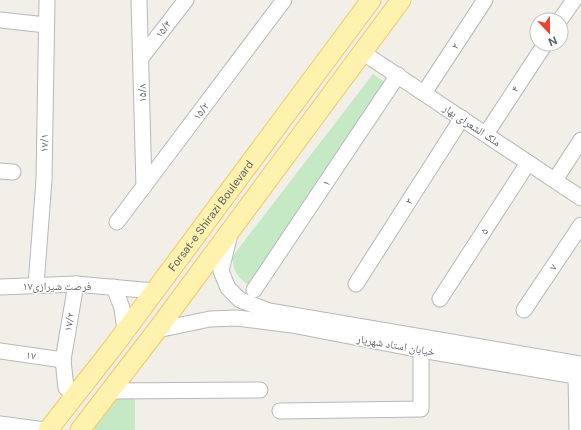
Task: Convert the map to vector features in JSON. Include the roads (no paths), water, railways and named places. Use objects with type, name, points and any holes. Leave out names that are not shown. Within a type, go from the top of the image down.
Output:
[{"type":"main road","name":"Forsat-e Shirazi Boulevard","points":[[48,430],[125,330],[371,0]]},
{"type":"main road","points":[[80,430],[157,330],[401,0]]},
{"type":"street","name":"۱۷/۱","points":[[36,285],[44,180],[46,25],[48,0]]},
{"type":"street","name":"۱۵/۸","points":[[139,0],[144,187]]},
{"type":"street","name":"۱۵/۴","points":[[141,58],[186,0]]},
{"type":"street","name":"۱۵/۲","points":[[117,222],[284,0]]},
{"type":"street","name":"۲","points":[[424,93],[484,0]]},
{"type":"street","points":[[566,12],[574,0]]},
{"type":"street","points":[[0,20],[46,25]]},
{"type":"street","name":"ملک الشعرای بهار","points":[[362,52],[581,198]]},
{"type":"street","name":"۴","points":[[486,134],[540,52]]},
{"type":"street","name":"۱","points":[[254,290],[398,75]]},
{"type":"street","name":"۳","points":[[356,284],[462,118]]},
{"type":"street","points":[[555,180],[581,140]]},
{"type":"street","name":"۵","points":[[440,299],[528,162]]},
{"type":"street","name":"۷","points":[[524,310],[581,225]]},
{"type":"street","name":"خیابان استاد شهریار","points":[[232,229],[221,271],[228,288],[240,300],[269,311],[579,372]]},
{"type":"street","name":"۱۷فرصت شیرازی","points":[[0,287],[76,284],[154,291]]},
{"type":"street","name":"۱۷/۲","points":[[66,388],[63,360],[76,284]]},
{"type":"street","points":[[114,287],[122,308],[125,330]]},
{"type":"street","name":"خیابان استاد شهریار","points":[[157,330],[210,319],[237,318],[292,326],[421,350],[579,372]]},
{"type":"street","points":[[280,411],[422,409],[421,350]]},
{"type":"street","name":"۱۷","points":[[0,351],[63,360]]},
{"type":"street","points":[[577,430],[579,372]]},
{"type":"street","points":[[109,391],[260,390]]},
{"type":"street","points":[[0,424],[45,430]]}]
